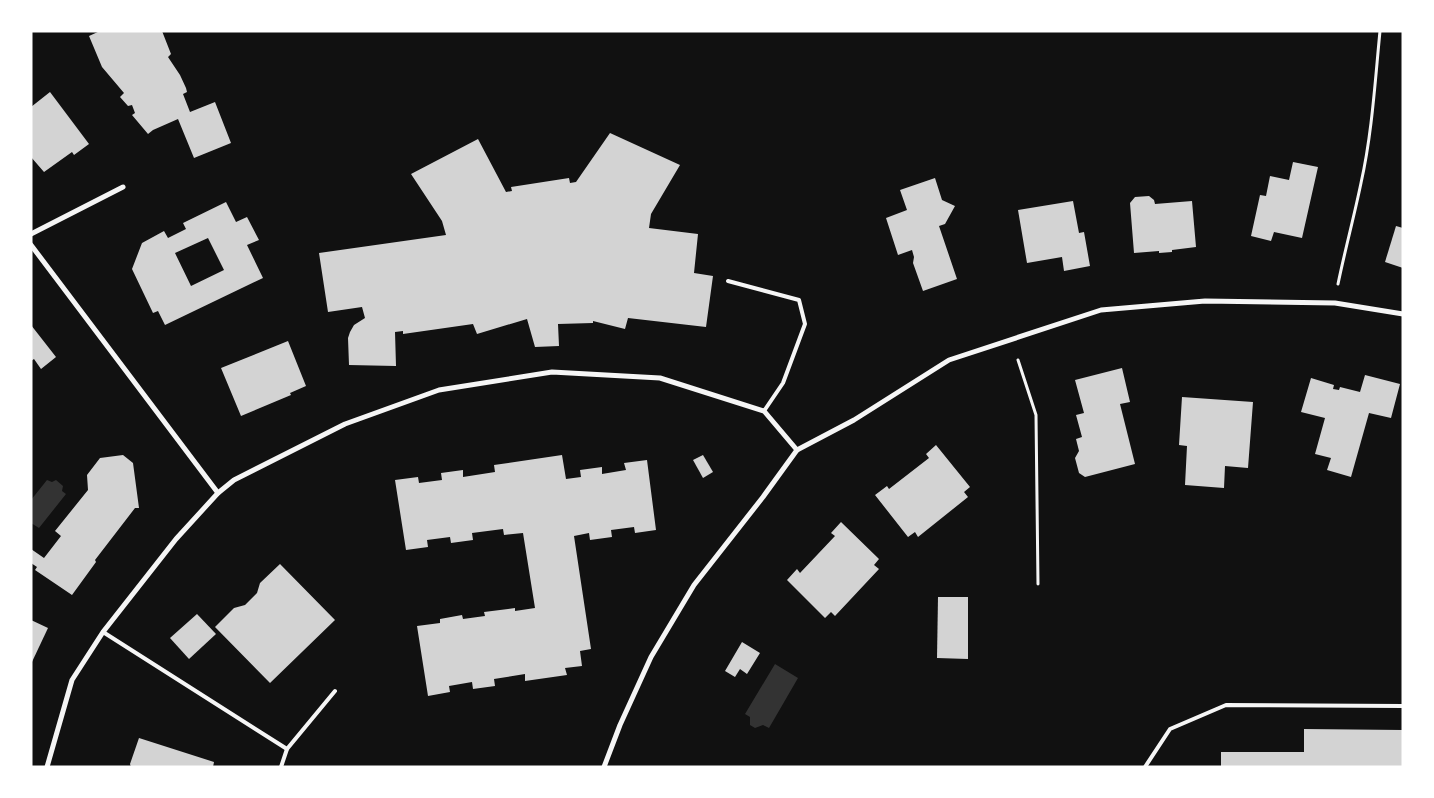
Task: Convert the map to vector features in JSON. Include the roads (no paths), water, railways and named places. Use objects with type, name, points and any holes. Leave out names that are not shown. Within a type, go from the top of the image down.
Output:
[{"type":"street","points":[[31,234],[123,187]]},
{"type":"street","points":[[31,245],[218,493]]},
{"type":"street","points":[[604,767],[620,725],[651,657],[684,601],[694,585],[797,450],[854,420],[949,360],[1101,310],[1205,300],[1335,303],[1403,314]]},
{"type":"street","points":[[47,767],[72,680],[103,632],[176,538],[218,493],[234,480],[345,424],[440,390],[552,372],[660,378],[764,412],[797,450]]},
{"type":"lane","points":[[728,281],[799,300],[805,324],[782,383],[764,412]]},
{"type":"lane","points":[[103,632],[287,749]]},
{"type":"lane","points":[[281,767],[287,749],[335,690]]},
{"type":"lane","points":[[1144,767],[1170,728],[1226,705],[1403,706]]}]
